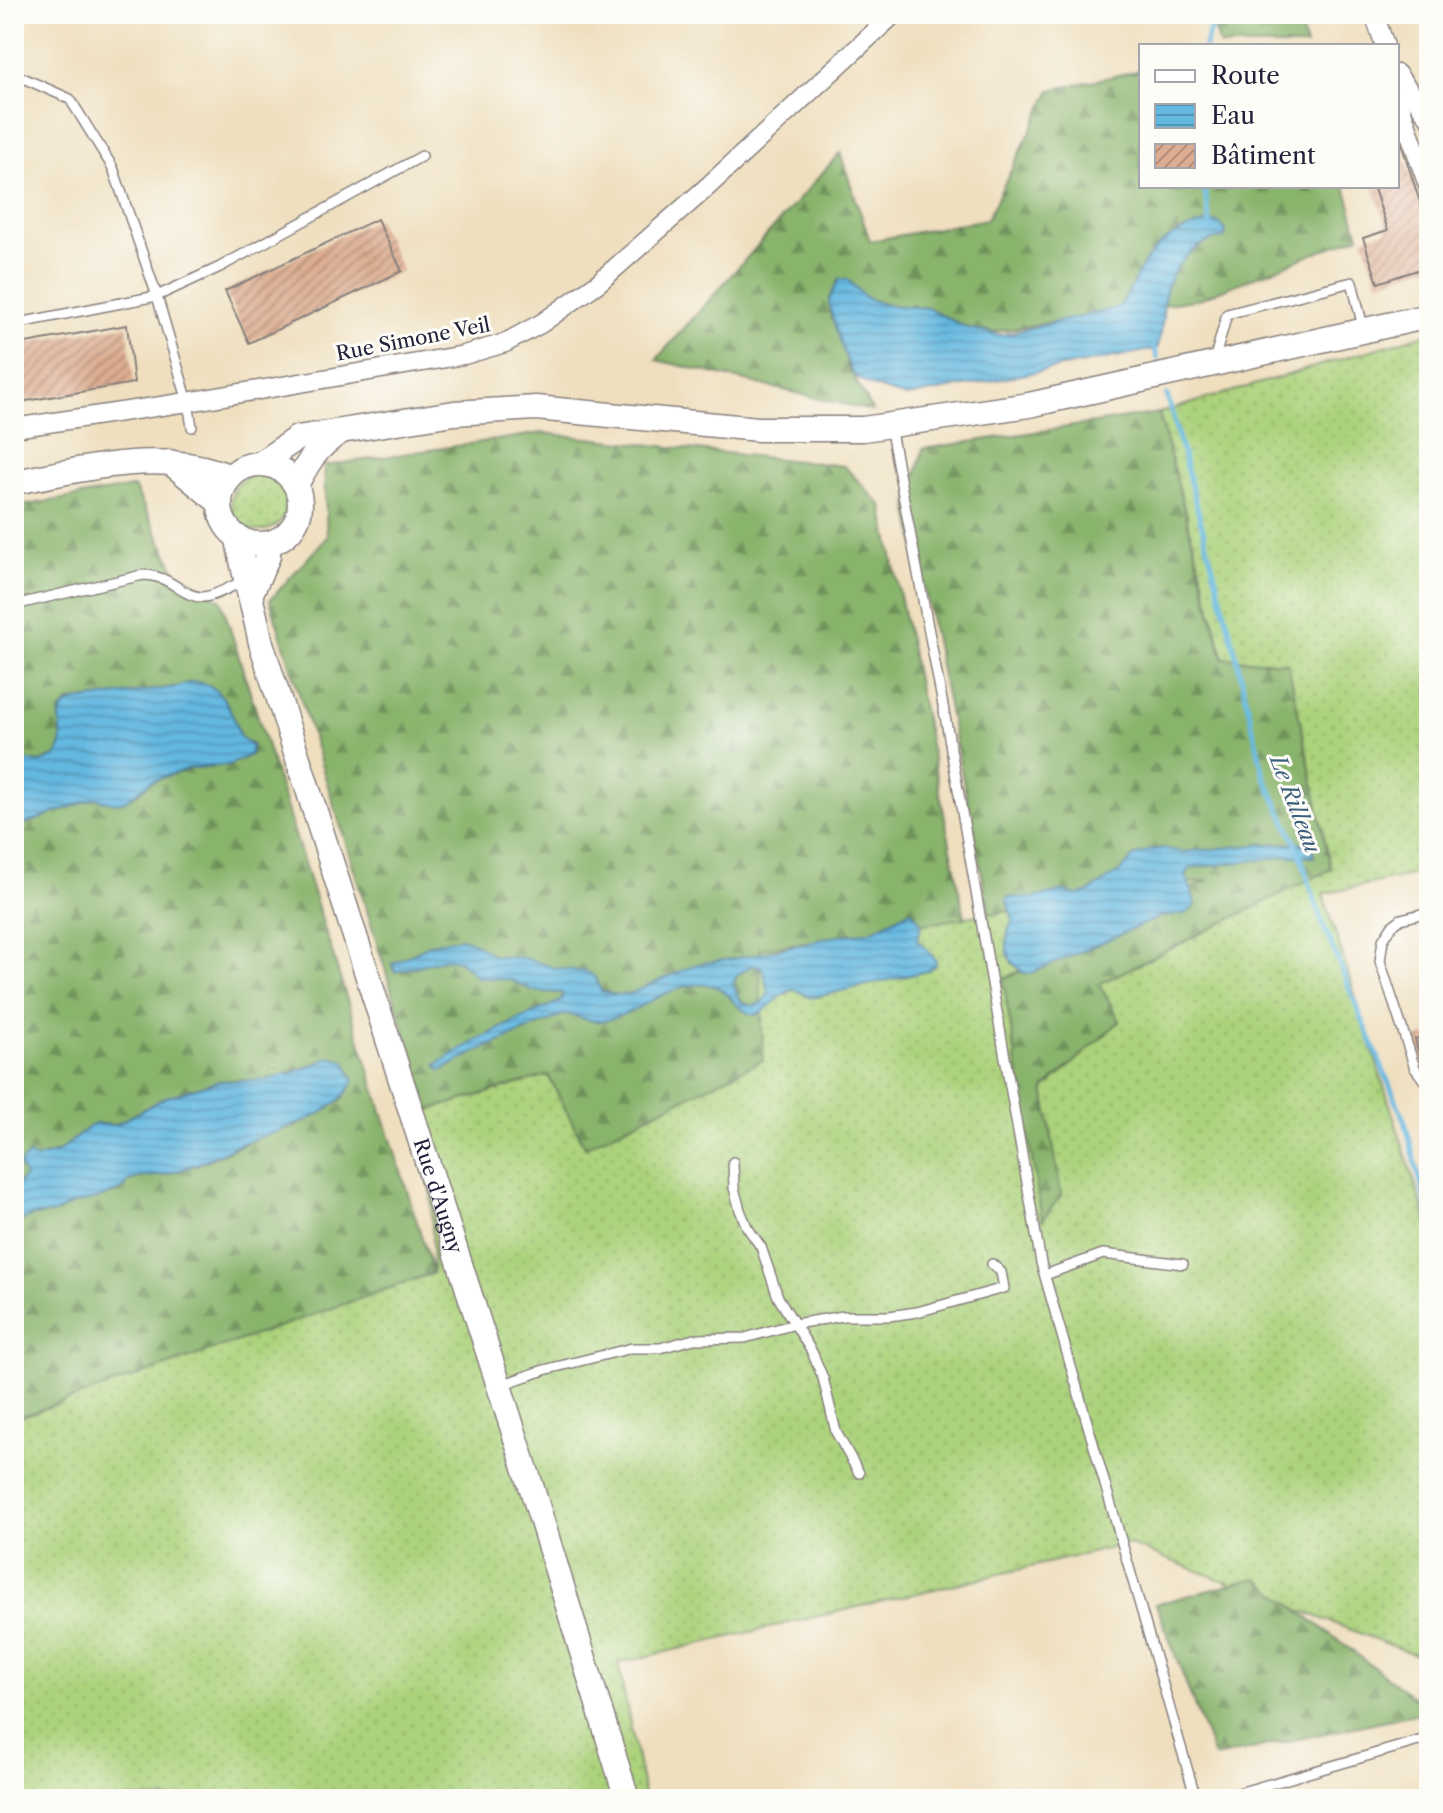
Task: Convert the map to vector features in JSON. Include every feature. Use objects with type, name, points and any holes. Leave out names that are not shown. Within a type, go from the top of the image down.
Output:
[{"type":"main road","points":[[261,463],[284,470],[296,485],[301,506],[298,519],[281,539],[268,544],[254,544],[238,538],[224,523],[220,503],[223,486],[239,469],[261,463],[297,438],[454,413],[536,408],[758,429],[825,431],[890,426],[1029,405],[1425,315]]},
{"type":"main road","points":[[296,485],[311,456],[342,431]]},
{"type":"main road","points":[[14,482],[139,461],[206,466],[230,477]]},
{"type":"main road","points":[[170,462],[220,503]]},
{"type":"main road","name":"Rue d'Augny","points":[[238,538],[261,643],[498,1385],[619,1797]]},
{"type":"main road","points":[[249,586],[268,556],[268,544]]},
{"type":"street","name":"Rue Simone Veil","points":[[14,428],[464,355],[505,343],[542,323],[598,283],[693,200],[894,14]]},
{"type":"street","points":[[1374,14],[1384,44]]},
{"type":"street","points":[[1399,77],[1429,117]]},
{"type":"street","points":[[1399,101],[1423,150],[1429,188]]},
{"type":"lane","points":[[14,74],[70,99],[113,168],[157,296],[188,402],[192,427]]},
{"type":"lane","points":[[14,324],[157,296],[220,267],[422,156]]},
{"type":"lane","points":[[1212,365],[1227,314],[1352,282],[1364,331]]},
{"type":"lane","points":[[890,426],[1045,1275],[1196,1799]]},
{"type":"lane","points":[[14,605],[143,575],[156,575],[191,595],[204,598],[249,586]]},
{"type":"lane","points":[[1429,912],[1401,919],[1392,926],[1386,932],[1380,951],[1380,961],[1429,1087]]},
{"type":"lane","points":[[733,1162],[734,1188],[740,1210],[761,1247],[778,1297],[812,1352],[823,1378],[836,1432],[859,1473]]},
{"type":"lane","points":[[1045,1275],[1103,1254],[1183,1264]]},
{"type":"lane","points":[[498,1385],[632,1348],[660,1348],[694,1339],[745,1338],[795,1324],[843,1316],[889,1316],[917,1312],[1004,1288],[1001,1272],[992,1264]]},
{"type":"lane","points":[[1218,1799],[1429,1738]]},
{"type":"green space","points":[[1210,14],[1297,14],[1305,44],[1219,44]]},
{"type":"green space","points":[[1139,70],[1139,188],[1346,188],[1359,236],[1199,299],[993,332],[967,328],[928,308],[885,305],[866,298],[852,287],[831,317],[845,349],[847,365],[873,411],[656,360],[840,153],[870,241],[987,219],[1051,90]]},
{"type":"green space","points":[[1429,333],[1429,871],[1323,894],[1429,1228],[1429,1660],[1128,1544],[618,1663],[645,1799],[14,1799],[14,1419],[433,1273],[429,1110],[548,1075],[586,1147],[759,949],[1212,879],[1003,979],[1043,1219],[1061,1195],[1044,1089],[1120,1021],[1098,984],[1331,869],[1224,658],[1159,413]]},
{"type":"green space","points":[[1159,413],[1223,658],[1288,663],[1331,869],[1099,984],[1120,1021],[1044,1089],[1061,1195],[1042,1220],[1003,979],[1209,880],[990,914],[908,506],[923,449]]},
{"type":"green space","points":[[542,433],[844,466],[882,506],[965,918],[759,949],[763,1060],[585,1147],[548,1075],[429,1110],[270,600],[327,537],[324,466]]},
{"type":"green space","points":[[259,475],[279,483],[287,503],[279,523],[259,531],[239,523],[231,503],[239,483]]},
{"type":"green space","points":[[134,487],[175,570],[221,600],[433,1273],[14,1419],[14,1224],[32,1216],[55,1213],[72,1204],[97,1199],[118,1191],[135,1178],[168,1174],[196,1165],[264,1135],[294,1127],[344,1097],[331,1057],[266,1080],[218,1081],[164,1098],[115,1125],[96,1124],[58,1152],[35,1159],[23,1180],[14,1187],[14,828],[95,798],[106,801],[133,797],[152,781],[191,768],[211,768],[250,755],[252,745],[239,737],[231,713],[217,692],[196,682],[69,702],[59,712],[63,741],[56,756],[41,762],[14,760],[14,507]]},
{"type":"green space","points":[[1256,1578],[1429,1711],[1214,1757],[1156,1604]]},
{"type":"water","points":[[1211,221],[1220,224],[1226,231],[1224,238],[1196,249],[1174,272],[1166,291],[1157,349],[907,397],[872,386],[854,375],[830,308],[829,303],[839,279],[848,280],[866,298],[885,305],[928,308],[967,328],[1001,335],[1117,308],[1147,259],[1161,244],[1178,233]]},
{"type":"water","points":[[192,682],[211,687],[225,700],[240,737],[252,746],[250,755],[229,765],[191,768],[152,781],[125,801],[116,803],[95,798],[14,828],[14,760],[41,762],[56,756],[62,739],[60,717],[66,705]]},
{"type":"water","points":[[1312,843],[1314,857],[1289,856],[1191,868],[1186,874],[1196,905],[1188,912],[1160,917],[1032,973],[1023,973],[1010,959],[1007,939],[1013,921],[1008,897],[1033,898],[1065,891],[1076,895],[1087,893],[1122,870],[1133,857],[1162,848],[1182,852]]},
{"type":"water","points":[[911,910],[922,924],[917,940],[936,961],[936,965],[927,971],[812,998],[790,991],[755,1015],[742,1009],[717,987],[695,985],[667,993],[614,1018],[595,1021],[565,1014],[478,1051],[441,1071],[436,1065],[497,1030],[561,1001],[563,995],[533,991],[511,980],[477,977],[459,960],[447,958],[395,972],[392,964],[431,944],[461,938],[494,956],[524,958],[555,968],[587,972],[595,977],[601,991],[617,995],[632,993],[697,964],[871,931]],"holes":[[[753,965],[762,968],[769,992],[763,1002],[752,1006],[741,1002],[733,984],[737,975]]]},
{"type":"water","points":[[331,1057],[345,1061],[354,1081],[345,1094],[319,1114],[188,1168],[128,1181],[125,1188],[97,1199],[72,1204],[55,1213],[32,1216],[14,1224],[14,1187],[25,1177],[19,1164],[29,1155],[36,1159],[58,1152],[89,1127],[96,1124],[115,1125],[164,1098],[218,1081],[266,1080]]},
{"type":"building","points":[[1399,140],[1429,230],[1429,266],[1378,283],[1363,238],[1388,230],[1374,188],[1399,188]]},
{"type":"building","points":[[377,219],[402,271],[249,343],[225,291]]},
{"type":"building","points":[[127,325],[134,383],[14,403],[14,345]]},
{"type":"building","points":[[1429,1035],[1429,1074],[1422,1065],[1415,1039]]},
{"type":"waterway","name":"Le Rilleau","points":[[1206,44],[1215,14]]},
{"type":"waterway","name":"Le Rilleau","points":[[1204,188],[1210,224]]},
{"type":"waterway","name":"Le Rilleau","points":[[1154,346],[1157,358]]},
{"type":"waterway","name":"Le Rilleau","points":[[1167,395],[1234,646],[1264,776],[1298,848],[1323,925],[1405,1122],[1429,1214]]}]
